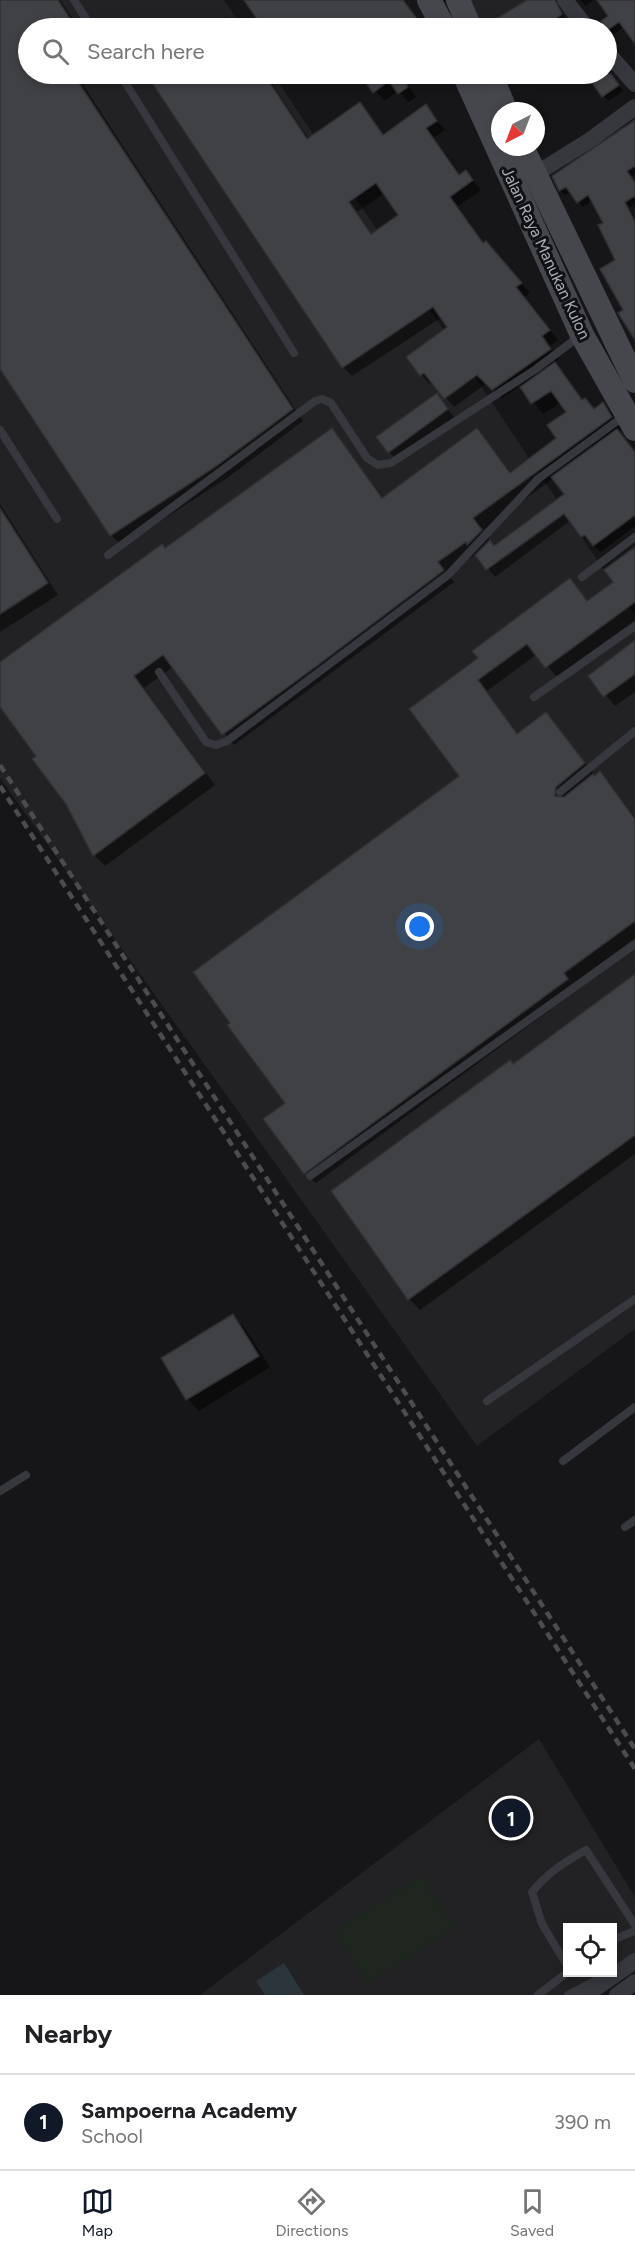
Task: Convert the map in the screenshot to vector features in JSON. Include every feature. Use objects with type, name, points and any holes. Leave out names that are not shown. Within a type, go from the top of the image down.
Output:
[{"type":"main road","points":[[429,0],[439,18]]},
{"type":"main road","points":[[458,0],[466,18]]},
{"type":"main road","name":"Jalan Raya Manukan Kulon","points":[[469,84],[582,335],[630,422]]},
{"type":"main road","points":[[494,84],[502,102]]},
{"type":"main road","name":"Jalan Raya Manukan Kulon","points":[[526,156],[635,381]]},
{"type":"street","points":[[565,0],[579,18]]},
{"type":"street","points":[[617,64],[635,84]]},
{"type":"street","points":[[534,174],[590,140],[635,106]]},
{"type":"street","points":[[586,1995],[635,1961]]},
{"type":"street","points":[[617,1995],[635,1982]]},
{"type":"lane","points":[[74,0],[86,18]]},
{"type":"lane","points":[[126,84],[294,353]]},
{"type":"lane","points":[[108,555],[315,401],[322,399],[331,403],[367,458],[378,465],[391,464],[536,369],[582,335]]},
{"type":"lane","points":[[159,672],[206,742],[216,745],[227,741],[448,575],[538,479],[630,422]]},
{"type":"lane","points":[[0,430],[57,519]]},
{"type":"lane","points":[[582,577],[635,537]]},
{"type":"lane","points":[[534,697],[635,626]]},
{"type":"lane","points":[[561,792],[635,731]]},
{"type":"lane","points":[[310,1176],[635,944]]},
{"type":"lane","points":[[487,1401],[635,1299]]},
{"type":"lane","points":[[563,1461],[635,1407]]},
{"type":"lane","points":[[0,1491],[26,1476]]},
{"type":"lane","points":[[625,1527],[635,1520]]},
{"type":"lane","points":[[563,1960],[542,1924],[532,1892],[545,1876],[586,1850],[635,1925]]},
{"type":"lane","points":[[617,1938],[635,1931]]},
{"type":"lane","points":[[538,1995],[563,1976]]},
{"type":"lane","points":[[568,1995],[598,1979],[602,1983]]},
{"type":"lane","points":[[550,1987],[557,1995]]},
{"type":"shaded area","points":[[0,0],[224,0],[236,18],[18,18],[18,84],[280,84],[635,617],[635,1329],[477,1446],[0,778]]},
{"type":"shaded area","points":[[462,0],[559,0],[572,18],[476,18]]},
{"type":"shaded area","points":[[539,1739],[635,1897],[635,1961],[617,1973],[617,1923],[563,1923],[563,1977],[611,1977],[585,1995],[200,1995]]},
{"type":"shaded area","points":[[421,1876],[454,1929],[367,1984],[334,1931]]},
{"type":"shaded area","points":[[284,1963],[304,1995],[265,1995],[256,1981]]},
{"type":"building","points":[[0,0],[58,0],[70,18],[18,18],[18,84],[80,84],[293,409],[215,467],[110,536],[0,369]]},
{"type":"building","points":[[244,0],[403,0],[416,18],[256,18]]},
{"type":"building","points":[[527,0],[555,0],[562,14],[557,18],[497,18]]},
{"type":"building","points":[[597,0],[635,0],[635,44],[619,22],[617,23],[617,18],[605,18],[608,16]]},
{"type":"building","points":[[617,82],[619,85],[602,97],[593,84]]},
{"type":"building","points":[[153,84],[271,84],[307,139],[360,102],[383,135],[426,104],[437,121],[426,128],[459,175],[466,170],[473,180],[450,197],[483,243],[486,241],[522,283],[516,287],[550,330],[542,336],[551,349],[492,390],[477,375],[444,399],[424,373],[420,376],[406,357],[447,327],[433,307],[342,368]],"holes":[[[376,183],[398,215],[371,234],[349,202]]]},
{"type":"building","points":[[367,84],[385,84],[373,93]]},
{"type":"building","points":[[391,84],[406,84],[408,87],[398,94]]},
{"type":"building","points":[[635,120],[635,166],[627,171],[635,183],[635,196],[625,202],[635,222],[635,340],[618,313],[623,310],[600,269],[615,260],[598,225],[603,223],[588,195],[577,203],[566,187],[559,191],[552,176]]},
{"type":"building","points":[[555,362],[582,400],[585,398],[594,409],[603,402],[612,417],[473,518],[482,530],[467,545],[466,542],[438,562],[444,570],[318,665],[222,735],[163,655],[134,676],[205,773],[93,856],[66,804],[32,759],[36,756],[0,707],[0,662],[162,544],[165,548],[332,428],[382,498],[477,428],[510,473],[556,438],[547,425],[566,412],[551,391],[531,404],[520,387]]},
{"type":"building","points":[[437,393],[448,409],[388,453],[376,437]]},
{"type":"building","points":[[617,429],[635,452],[635,515],[593,546],[585,535],[581,537],[564,514],[486,570],[475,555],[490,540],[494,546],[564,494],[551,477]]},
{"type":"building","points":[[0,508],[48,583],[0,614]]},
{"type":"building","points":[[635,547],[635,602],[545,668],[527,644],[478,680],[517,734],[546,712],[585,763],[556,787],[555,796],[564,797],[600,771],[635,819],[635,921],[564,973],[568,979],[304,1174],[263,1119],[285,1103],[227,1025],[230,1023],[193,972],[459,776],[409,709],[478,658],[472,651],[570,578],[587,601],[613,582],[604,570]]},
{"type":"building","points":[[635,640],[635,674],[603,697],[588,676]]},
{"type":"building","points":[[635,974],[635,1135],[408,1300],[331,1191],[510,1060],[513,1064]]},
{"type":"building","points":[[233,1314],[259,1356],[186,1400],[161,1358]]},
{"type":"railway","points":[[0,765],[635,1749]]},
{"type":"railway","points":[[0,786],[635,1769]]},
{"type":"place","name":"Sampoerna Academy","points":[[511,1818]]}]
